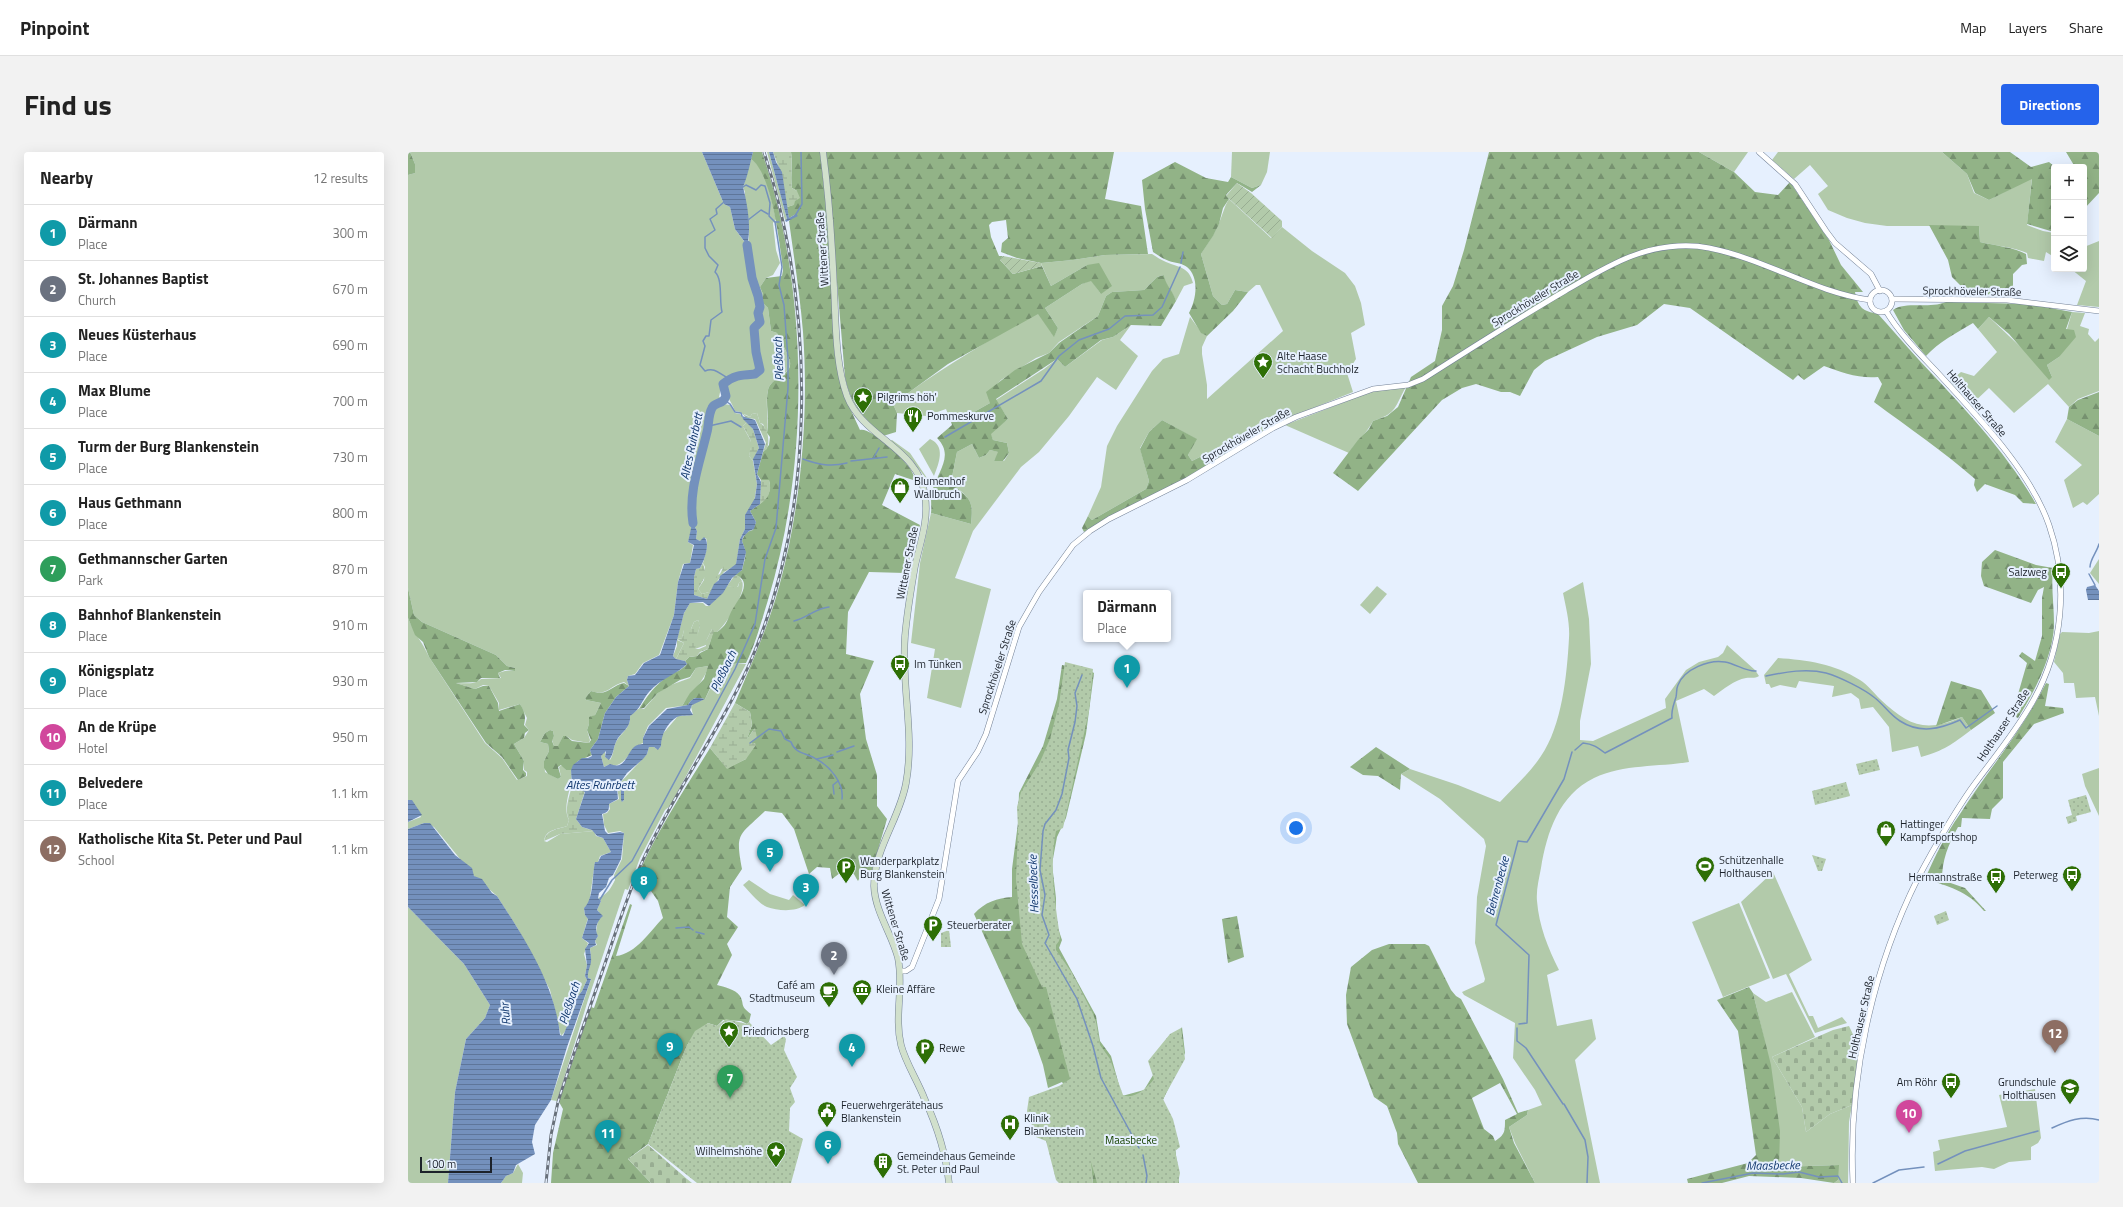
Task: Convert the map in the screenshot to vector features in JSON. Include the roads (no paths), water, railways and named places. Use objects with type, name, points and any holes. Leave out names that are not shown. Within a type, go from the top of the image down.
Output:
[{"type":"main road","name":"Wittener Straße","points":[[823,152],[830,218],[839,351],[846,392],[850,403],[864,424],[910,462],[920,478],[926,497],[926,513],[914,571],[905,636],[904,675],[909,753],[907,777],[901,801],[878,857],[875,875],[877,903],[897,955],[900,971],[898,1021],[901,1045],[933,1119],[947,1164],[949,1183]]},
{"type":"street","points":[[1758,152],[1794,184],[1826,231],[1836,243],[1871,274],[1880,291]]},
{"type":"street","name":"Sprockhöveler Straße","points":[[900,971],[906,971],[912,967],[937,905],[956,785],[978,751],[986,734],[1019,628],[1030,605],[1073,545],[1090,530],[1188,480],[1273,428],[1373,388],[1408,385],[1423,379],[1535,308],[1596,273],[1632,256],[1666,247],[1690,246],[1708,248],[1779,270],[1832,292],[1870,300],[1872,307],[1876,311],[1886,311]]},
{"type":"street","points":[[1870,300],[1873,295],[1880,291],[1888,293],[1892,299],[1891,306],[1886,311]]},
{"type":"street","name":"Sprockhöveler Straße","points":[[1892,299],[2007,300],[2099,311]]},
{"type":"street","name":"Holthauser Straße","points":[[1853,1183],[1853,1133],[1857,1085],[1868,1024],[1883,966],[1918,880],[1934,849],[1956,812],[2023,718],[2042,683],[2053,654],[2060,608],[2060,586],[2056,551],[2049,525],[2032,489],[2016,464],[1920,353],[1886,311]]},
{"type":"water","points":[[702,152],[753,152],[743,187],[749,224],[747,245],[735,229],[730,207],[724,204]]},
{"type":"water","points":[[769,152],[773,152],[776,162],[782,172],[789,218],[796,214],[798,216],[786,222],[785,220],[787,219]]},
{"type":"water","name":"Ruhr","points":[[742,416],[755,420],[765,444],[757,474],[761,482],[760,504],[750,511],[756,522],[754,529],[749,531],[743,537],[742,541],[746,552],[742,570],[732,578],[723,593],[709,606],[703,602],[690,603],[684,613],[673,656],[676,659],[685,661],[687,664],[658,683],[649,692],[639,708],[630,716],[629,724],[615,744],[612,756],[609,760],[605,757],[606,751],[601,756],[604,767],[610,764],[619,765],[625,761],[634,747],[643,744],[643,738],[649,726],[667,709],[688,705],[691,700],[695,698],[705,699],[692,705],[690,710],[693,715],[678,716],[670,723],[663,734],[661,746],[658,750],[654,747],[649,747],[647,754],[643,759],[627,773],[620,783],[624,786],[624,800],[622,802],[621,800],[621,787],[617,788],[618,799],[609,804],[608,810],[602,814],[605,831],[608,834],[620,832],[624,833],[621,859],[613,875],[609,878],[606,887],[599,893],[598,898],[601,901],[597,910],[603,916],[597,925],[596,931],[598,936],[595,941],[596,945],[590,948],[591,961],[588,978],[591,979],[567,1047],[551,1100],[535,1125],[532,1142],[535,1154],[516,1165],[513,1173],[506,1176],[501,1183],[448,1183],[455,1092],[466,1039],[485,1018],[490,1005],[464,964],[408,907],[408,829],[424,823],[430,823],[455,855],[472,868],[474,876],[482,879],[492,893],[497,896],[518,928],[537,962],[552,998],[560,1035],[563,1036],[576,1004],[575,1000],[582,991],[587,980],[585,976],[587,965],[585,949],[589,943],[582,938],[588,919],[585,915],[584,908],[590,899],[595,862],[598,862],[601,856],[611,852],[603,838],[597,836],[592,830],[582,827],[576,819],[585,792],[572,786],[571,770],[573,765],[582,758],[592,756],[590,750],[598,739],[605,713],[616,697],[629,686],[627,680],[628,676],[635,675],[644,663],[660,655],[674,615],[678,582],[684,564],[690,563],[694,545],[688,542],[692,524],[693,523],[697,531],[696,539],[700,541],[704,537],[707,543],[703,561],[700,568],[696,569],[694,577],[694,595],[707,599],[714,584],[719,580],[720,576],[736,564],[740,539],[745,529],[745,515],[755,498],[757,484],[753,459],[759,448],[753,429]]},
{"type":"water","points":[[2095,585],[2099,591],[2099,600],[2088,600],[2086,590],[2087,587]]},
{"type":"water","points":[[408,800],[412,800],[422,815],[408,822]]},
{"type":"waterway","name":"Pleßbach","points":[[795,216],[802,204],[801,152]]},
{"type":"waterway","points":[[743,187],[746,185],[756,190],[761,185],[765,186],[770,203],[769,216],[775,222]]},
{"type":"waterway","points":[[724,202],[716,209],[717,214],[710,219],[715,230],[705,237],[705,248],[709,256],[718,265],[715,272],[720,285],[722,312],[711,320],[709,336],[706,336],[703,341],[705,346],[700,365],[705,371],[714,370],[719,372],[726,377],[726,382]]},
{"type":"waterway","points":[[748,220],[761,210],[768,214]]},
{"type":"waterway","name":"Pleßbach","points":[[599,901],[612,880],[632,861],[735,669],[755,624],[765,559],[776,528],[788,388],[788,359],[784,305],[779,285],[782,267],[775,222],[779,222]]},
{"type":"waterway","name":"Altes Ruhrbett","points":[[693,523],[693,488],[708,429],[709,417],[713,406],[724,400],[726,396],[723,384],[734,377],[755,374],[760,370],[756,352],[754,328],[760,322],[758,313],[760,307],[752,278],[747,245]]},
{"type":"waterway","points":[[1181,263],[1183,252]]},
{"type":"waterway","points":[[945,437],[1041,381],[1059,356],[1079,340],[1109,329],[1125,316],[1153,315],[1162,307],[1180,267]]},
{"type":"waterway","points":[[724,400],[730,404],[735,412],[741,413],[742,416]]},
{"type":"waterway","points":[[709,426],[731,421],[741,427]]},
{"type":"waterway","points":[[874,457],[879,448]]},
{"type":"waterway","points":[[851,461],[887,457]]},
{"type":"waterway","points":[[803,459],[825,465],[847,463]]},
{"type":"waterway","points":[[2090,567],[2091,561],[2099,544]]},
{"type":"waterway","points":[[2089,574],[2095,585]]},
{"type":"waterway","points":[[794,621],[820,609],[829,607]]},
{"type":"waterway","name":"Behrenbecke","points":[[1575,750],[1583,743],[1595,746],[1605,753],[1672,718],[1672,710],[1678,685],[1686,674],[1698,666],[1719,661],[1756,671]]},
{"type":"waterway","name":"Behrenbecke","points":[[1766,676],[1804,671],[1832,675],[1865,691],[1900,721],[1915,728],[1922,729],[1938,728],[1960,720],[1966,728],[1997,706]]},
{"type":"waterway","name":"Hesselbecke","points":[[1082,675],[1075,693],[1077,706],[1075,722],[1068,750],[1069,758],[1062,794],[1056,810],[1045,824],[1043,831],[1040,870],[1045,895],[1042,915],[1049,935],[1045,943],[1077,999],[1093,1046],[1101,1078],[1139,1148]]},
{"type":"waterway","points":[[750,743],[769,729],[781,731],[785,739],[791,742],[795,749],[813,757],[831,771],[841,787],[842,799]]},
{"type":"waterway","points":[[837,752],[854,746]]},
{"type":"waterway","name":"Behrenbecke","points":[[1519,1024],[1527,1023],[1529,955],[1496,925],[1518,841],[1527,842],[1529,839],[1564,779],[1572,752]]},
{"type":"waterway","points":[[817,759],[833,755]]},
{"type":"waterway","points":[[834,794],[833,785],[838,781]]},
{"type":"waterway","points":[[676,928],[689,927],[693,930]]},
{"type":"waterway","points":[[696,932],[704,934]]},
{"type":"waterway","name":"Behrenbecke","points":[[1517,1028],[1517,1041],[1526,1048],[1563,1104]]},
{"type":"waterway","name":"Behrenbecke","points":[[1564,1104],[1585,1140],[1588,1157],[1587,1183]]},
{"type":"waterway","name":"Maasbecke","points":[[2052,1128],[2081,1118],[2099,1120]]},
{"type":"waterway","name":"Maasbecke","points":[[1938,1164],[1965,1151],[2038,1131]]},
{"type":"waterway","name":"Hesselbecke","points":[[1143,1155],[1147,1176],[1146,1183]]},
{"type":"waterway","name":"Maasbecke","points":[[1873,1183],[1899,1170],[1924,1167]]},
{"type":"waterway","name":"Maasbecke","points":[[1702,1183],[1753,1173],[1783,1174],[1799,1172],[1819,1177],[1838,1176],[1842,1183]]},
{"type":"railway","points":[[546,1183],[551,1135],[558,1102],[620,918],[643,860],[655,835],[724,714],[749,665],[771,605],[787,542],[797,476],[802,410],[800,343],[793,278],[781,214],[764,152]]},
{"type":"place","name":"Alte Haase Schacht Buchholz","points":[[1263,379]]},
{"type":"place","name":"Pilgrims höh'","points":[[863,414]]},
{"type":"place","name":"Pommeskurve","points":[[913,433]]},
{"type":"place","name":"Blumenhof Wallbruch","points":[[900,504]]},
{"type":"place","name":"Salzweg","points":[[2061,589]]},
{"type":"place","name":"Im Tünken","points":[[900,681]]},
{"type":"place","name":"Därmann","points":[[1127,688]]},
{"type":"place","name":"Hattinger Kampfsportshop","points":[[1886,847]]},
{"type":"place","name":"Turm der Burg Blankenstein","points":[[770,872]]},
{"type":"place","name":"Schützenhalle Holthausen","points":[[1705,883]]},
{"type":"place","name":"Wanderparkplatz Burg Blankenstein","points":[[846,884]]},
{"type":"place","name":"Peterweg","points":[[2072,892]]},
{"type":"place","name":"Hermannstraße","points":[[1996,894]]},
{"type":"place","name":"Bahnhof Blankenstein","points":[[644,900]]},
{"type":"place","name":"Neues Küsterhaus","points":[[806,907]]},
{"type":"place","name":"Steuerberater","points":[[933,942]]},
{"type":"place","name":"St. Johannes Baptist","points":[[834,975]]},
{"type":"place","name":"Kleine Affäre","points":[[862,1006]]},
{"type":"place","name":"Café am Stadtmuseum","points":[[829,1008]]},
{"type":"place","name":"Friedrichsberg","points":[[729,1048]]},
{"type":"place","name":"Katholische Kita St. Peter und Paul","points":[[2055,1053]]},
{"type":"place","name":"Rewe","points":[[925,1065]]},
{"type":"place","name":"Königsplatz","points":[[670,1066]]},
{"type":"place","name":"Max Blume","points":[[852,1067]]},
{"type":"place","name":"Gethmannscher Garten","points":[[730,1098]]},
{"type":"place","name":"Am Röhr","points":[[1951,1099]]},
{"type":"place","name":"Grundschule Holthausen","points":[[2070,1105]]},
{"type":"place","name":"Feuerwehrgerätehaus Blankenstein","points":[[827,1128]]},
{"type":"place","name":"An de Krüpe","points":[[1909,1133]]},
{"type":"place","name":"Klinik Blankenstein","points":[[1010,1141]]},
{"type":"place","name":"Belvedere","points":[[608,1153]]},
{"type":"place","name":"Haus Gethmann","points":[[828,1164]]},
{"type":"place","name":"Wilhelmshöhe","points":[[776,1168]]},
{"type":"place","name":"Gemeindehaus Gemeinde St. Peter und Paul","points":[[883,1179]]}]
